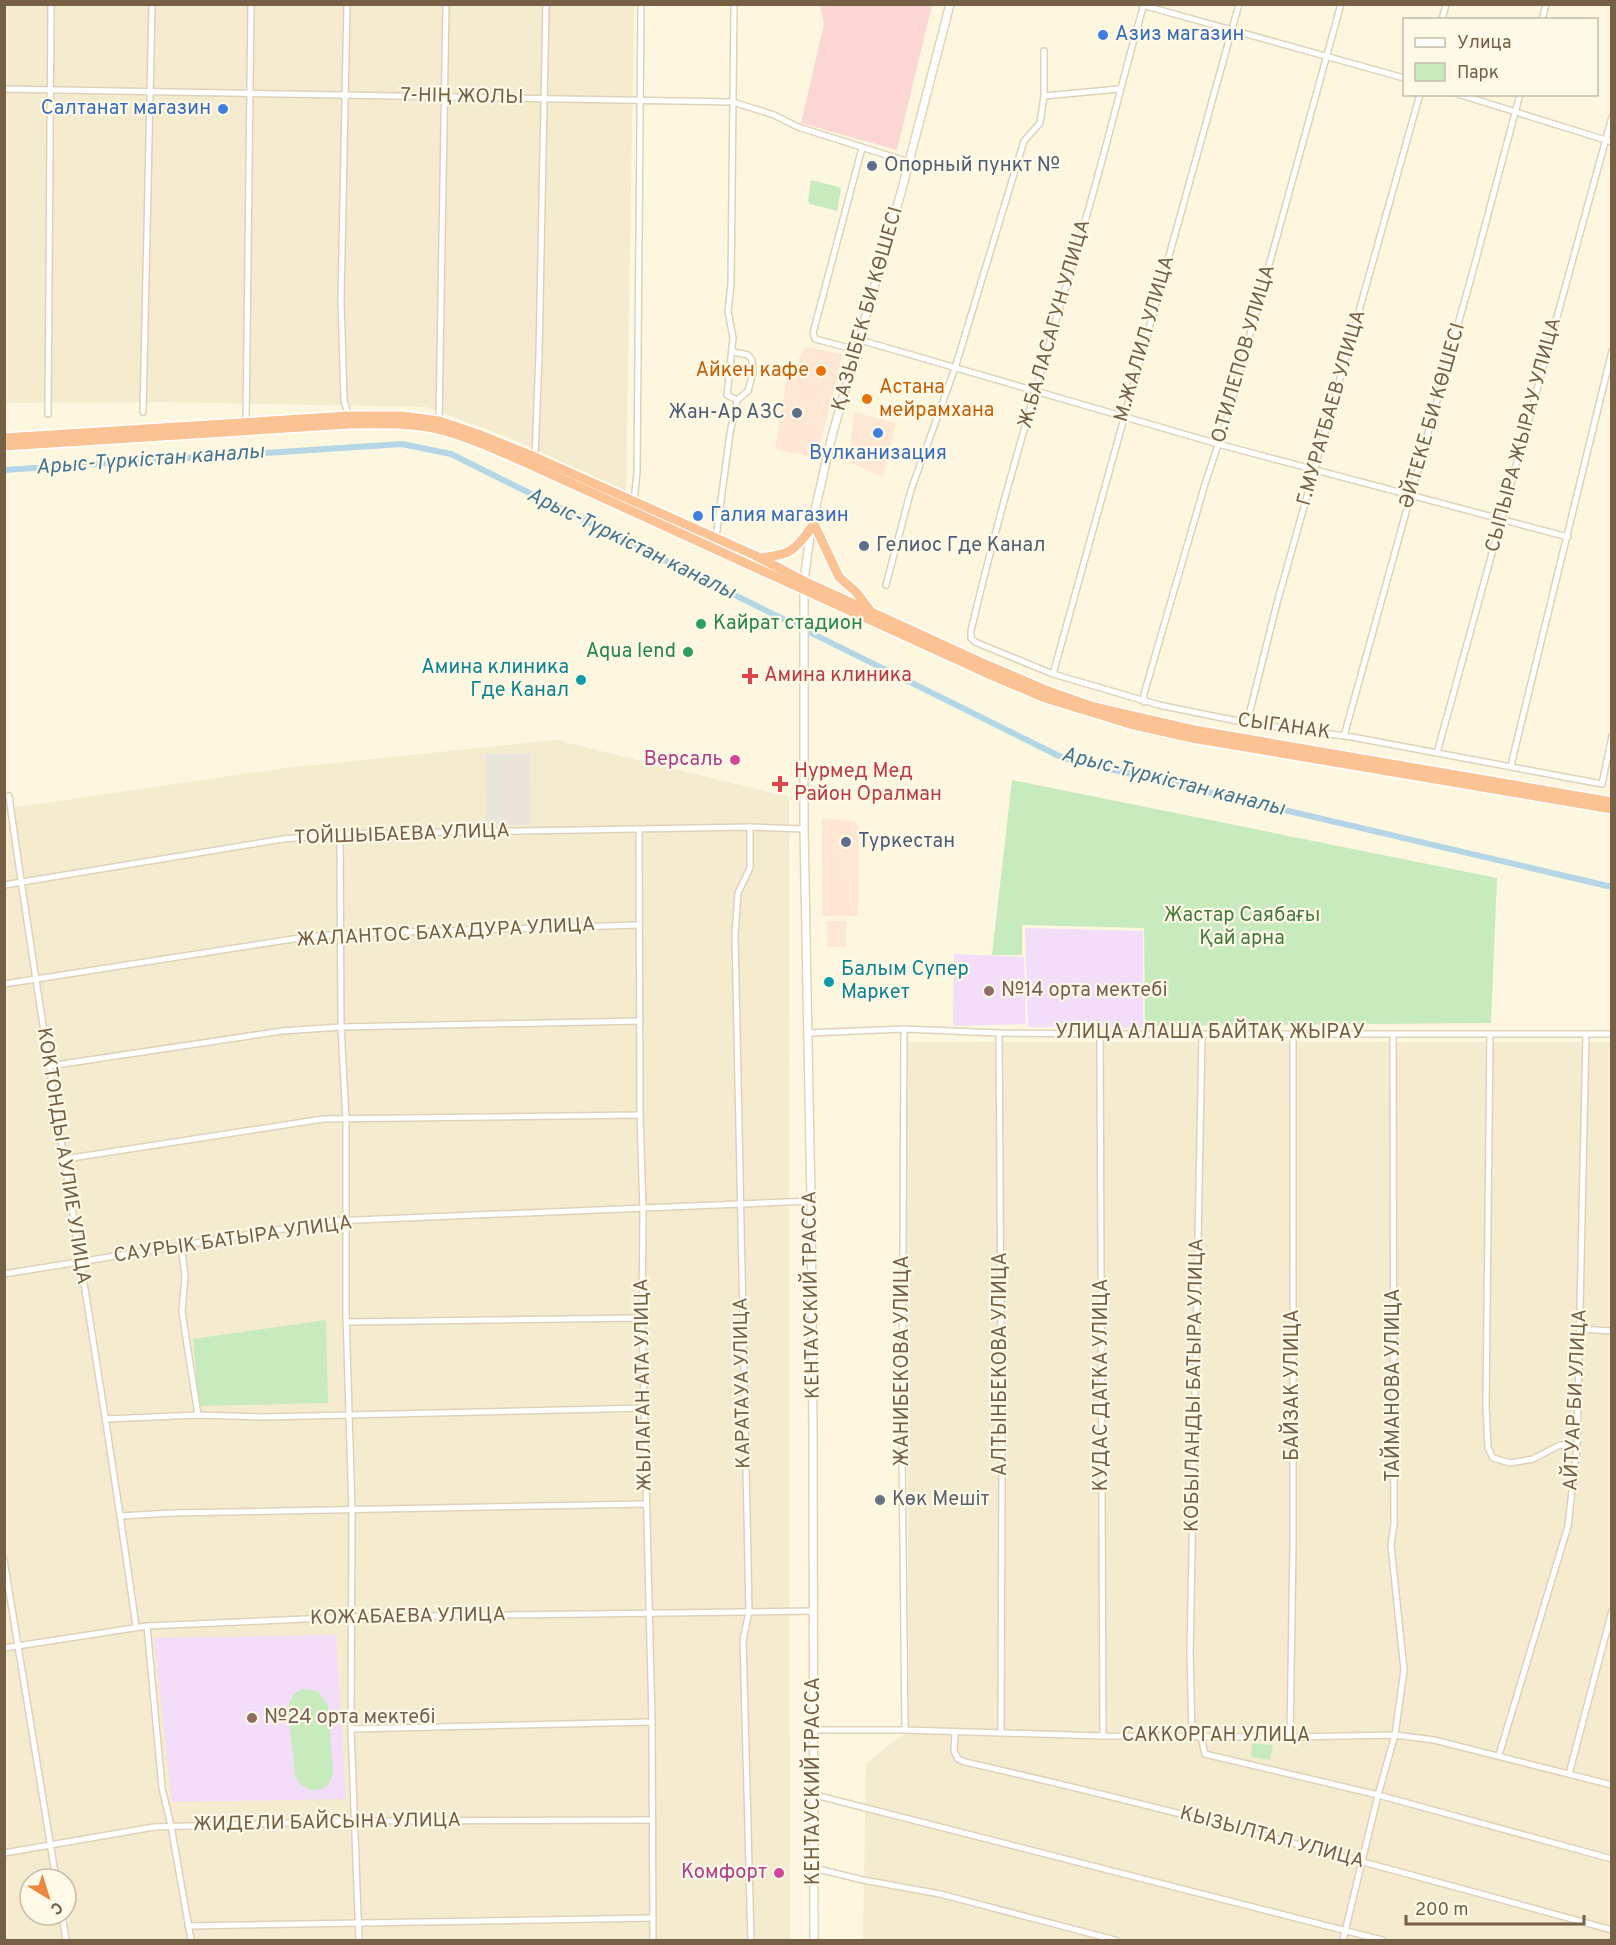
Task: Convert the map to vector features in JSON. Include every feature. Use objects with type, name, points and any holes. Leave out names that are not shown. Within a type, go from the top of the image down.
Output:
[{"type":"highway","points":[[4,438],[349,416],[400,416],[439,422],[478,434],[535,457],[760,558],[804,585],[871,611],[1048,691],[1132,717],[1194,730],[1611,801]]},
{"type":"highway","points":[[4,446],[349,424],[400,424],[437,429],[476,441],[529,464],[804,585],[994,676],[1045,698],[1092,714],[1192,738],[1611,809]]},
{"type":"highway","points":[[760,558],[786,555],[799,544],[812,525],[839,577],[856,592],[871,611]]},
{"type":"main road","name":"ҚАЗЫБЕК БИ КӨШЕСІ","points":[[804,615],[804,585],[812,525],[832,436],[909,162],[950,4]]},
{"type":"main road","name":"КЕНТАУСКИЙ ТРАССА","points":[[804,615],[804,829],[811,1201],[814,1941]]},
{"type":"street","points":[[48,414],[51,4]]},
{"type":"street","points":[[143,412],[152,4]]},
{"type":"street","points":[[246,423],[251,4]]},
{"type":"street","points":[[347,4],[341,300],[344,401],[349,416]]},
{"type":"street","points":[[439,422],[446,4]]},
{"type":"street","points":[[535,457],[546,4]]},
{"type":"street","points":[[634,502],[637,472],[641,4]]},
{"type":"street","points":[[734,4],[731,284],[728,311],[733,338],[727,395],[737,399]]},
{"type":"street","name":"М.ЖАЛИЛ УЛИЦА","points":[[1053,674],[1239,4]]},
{"type":"street","name":"О.ТИЛЕПОВ УЛИЦА","points":[[1144,702],[1144,694],[1163,627],[1227,418],[1341,4]]},
{"type":"street","points":[[1143,5],[1403,78]]},
{"type":"street","name":"Ж.БАЛАСАГУН УЛИЦА","points":[[975,642],[971,638],[970,631],[980,589],[1089,207],[1143,5]]},
{"type":"street","points":[[886,585],[911,490],[955,368],[1024,141],[1040,123],[1044,96],[1044,51]]},
{"type":"street","name":"7-НІҢ ЖОЛЫ","points":[[4,89],[733,102],[774,115],[798,127],[909,162]]},
{"type":"street","points":[[1044,96],[1119,89]]},
{"type":"street","name":"Г.МУРАТБАЕВ УЛИЦА","points":[[1247,723],[1277,603],[1419,96]]},
{"type":"street","points":[[1464,96],[1611,142]]},
{"type":"street","name":"ӘЙТЕКЕ БИ КӨШЕСІ","points":[[1344,736],[1519,96]]},
{"type":"street","name":"СЫПЫРА ЖЫРАУ УЛИЦА","points":[[1437,753],[1611,117]]},
{"type":"street","points":[[857,350],[815,339],[813,333],[862,148]]},
{"type":"street","points":[[860,340],[1315,471],[1568,537]]},
{"type":"street","points":[[716,539],[730,432],[737,399],[748,391],[753,372],[752,360],[748,355],[733,352],[732,349]]},
{"type":"street","points":[[1512,767],[1611,351]]},
{"type":"street","name":"СЫГАНАК","points":[[975,642],[1053,674],[1144,702],[1247,723],[1344,736],[1602,784],[1611,736]]},
{"type":"street","name":"КОКТОНДЫ АУЛИЕ УЛИЦА","points":[[9,796],[35,979],[106,1419],[136,1627]]},
{"type":"street","name":"ТОЙШЫБАЕВА УЛИЦА","points":[[4,885],[283,839],[340,834],[750,827],[804,829]]},
{"type":"street","name":"КАРАТАУА УЛИЦА","points":[[750,827],[750,868],[738,893],[735,934],[749,1612],[743,1640],[751,1941]]},
{"type":"street","name":"ЖЫЛАГАН АТА УЛИЦА","points":[[639,829],[642,1318],[652,1722],[653,1941]]},
{"type":"street","points":[[340,834],[341,1027],[346,1119],[352,1511],[351,1729],[359,1941]]},
{"type":"street","name":"ЖАЛАНТОС БАХАДУРА УЛИЦА","points":[[4,984],[306,937],[638,925]]},
{"type":"street","points":[[49,1066],[282,1031],[341,1027],[640,1021]]},
{"type":"street","name":"УЛИЦА АЛАША БАЙТАҚ ЖЫРАУ","points":[[808,1033],[904,1029],[1100,1034],[1611,1034]]},
{"type":"street","name":"ЖАНИБЕКОВА УЛИЦА","points":[[904,1029],[902,1464],[905,1730]]},
{"type":"street","name":"АЛТЫНБЕКОВА УЛИЦА","points":[[999,1032],[1001,1732]]},
{"type":"street","name":"КУДАС ДАТКА УЛИЦА","points":[[1100,1034],[1103,1736]]},
{"type":"street","name":"КОБЫЛАНДЫ БАТЫРА УЛИЦА","points":[[1192,1737],[1190,1653],[1202,1034]]},
{"type":"street","name":"БАЙЗАК УЛИЦА","points":[[1290,1737],[1293,1545],[1293,1034]]},
{"type":"street","name":"ТАЙМАНОВА УЛИЦА","points":[[1393,1034],[1394,1524],[1391,1545],[1404,1670],[1395,1735]]},
{"type":"street","points":[[1490,1034],[1486,1406],[1488,1448],[1493,1458],[1510,1463],[1533,1458],[1560,1445],[1577,1446]]},
{"type":"street","name":"АЙТУАР БИ УЛИЦА","points":[[1499,1755],[1568,1526],[1577,1446],[1586,1034]]},
{"type":"street","points":[[65,1159],[323,1119],[640,1115]]},
{"type":"street","name":"САУРЫК БАТЫРА УЛИЦА","points":[[4,1274],[333,1221],[643,1210],[811,1201]]},
{"type":"street","points":[[181,1245],[185,1276],[182,1312],[198,1415]]},
{"type":"street","points":[[348,1322],[642,1318]]},
{"type":"street","points":[[1580,1329],[1611,1331]]},
{"type":"street","points":[[106,1419],[198,1415],[263,1417],[645,1408]]},
{"type":"street","points":[[120,1515],[645,1504]]},
{"type":"street","points":[[4,1560],[54,1867]]},
{"type":"street","name":"КОЖАБАЕВА УЛИЦА","points":[[4,1648],[147,1626],[352,1617],[814,1611]]},
{"type":"street","points":[[1569,1773],[1611,1611]]},
{"type":"street","points":[[147,1626],[162,1788],[191,1941]]},
{"type":"street","points":[[351,1729],[652,1722]]},
{"type":"street","name":"САККОРГАН УЛИЦА","points":[[814,1730],[1192,1737],[1395,1735],[1434,1740],[1499,1755],[1611,1785]]},
{"type":"street","name":"КЫЗЫЛТАЛ УЛИЦА","points":[[956,1733],[954,1751],[958,1759],[965,1762],[1073,1786],[1362,1861],[1611,1930]]},
{"type":"street","points":[[1343,1941],[1395,1735]]},
{"type":"street","points":[[1201,1737],[1205,1754],[1378,1795],[1611,1859]]},
{"type":"street","points":[[815,1795],[1382,1941]]},
{"type":"street","name":"ЖИДЕЛИ БАЙСЫНА УЛИЦА","points":[[4,1853],[171,1826],[355,1821],[651,1820]]},
{"type":"street","points":[[814,1868],[862,1880],[940,1894],[1115,1941]]},
{"type":"street","points":[[188,1926],[653,1918]]},
{"type":"shaded area","points":[[4,5],[634,5],[626,491],[510,438],[426,407],[161,402],[5,403]]},
{"type":"shaded area","points":[[820,5],[932,5],[897,150],[801,123],[824,24]]},
{"type":"shaded area","points":[[806,347],[842,354],[816,458],[775,449],[787,376],[797,376],[799,358]]},
{"type":"shaded area","points":[[854,412],[896,423],[883,477],[849,462]]},
{"type":"shaded area","points":[[556,740],[789,797],[790,1940],[5,1940],[5,809],[277,769]]},
{"type":"shaded area","points":[[530,753],[531,825],[486,826],[485,754]]},
{"type":"shaded area","points":[[822,818],[854,821],[859,828],[858,916],[822,916]]},
{"type":"shaded area","points":[[827,921],[846,921],[846,947],[827,947]]},
{"type":"shaded area","points":[[1025,928],[1143,931],[1143,1028],[1028,1027]]},
{"type":"shaded area","name":"№14 орта мектебі","points":[[954,954],[1024,957],[1026,1024],[953,1026]]},
{"type":"shaded area","points":[[905,1042],[1611,1042],[1611,1940],[863,1940],[866,1763],[909,1730]]},
{"type":"shaded area","name":"№24 орта мектебі","points":[[336,1635],[346,1799],[172,1802],[154,1638]]},
{"type":"green space","points":[[811,180],[841,189],[837,211],[810,204],[808,201]]},
{"type":"green space","name":"Жастар Саябағы Қай арна","points":[[1012,780],[1497,878],[1491,1023],[1145,1026],[1144,928],[1022,925],[1022,955],[992,955]]},
{"type":"green space","points":[[326,1320],[328,1403],[199,1406],[193,1339]]},
{"type":"green space","points":[[303,1689],[318,1691],[328,1705],[333,1772],[329,1784],[314,1790],[301,1784],[295,1775],[288,1709],[292,1696]]},
{"type":"green space","points":[[1252,1743],[1273,1745],[1270,1760],[1251,1757]]},
{"type":"waterway","name":"Арыс-Түркістан каналы","points":[[4,470],[402,444],[451,454],[1063,758],[1612,887]]},
{"type":"place","name":"Азиз магазин","points":[[1103,35]]},
{"type":"place","name":"Салтанат магазин","points":[[223,109]]},
{"type":"place","name":"Опорный пункт №","points":[[872,166]]},
{"type":"place","name":"Айкен кафе","points":[[821,371]]},
{"type":"place","name":"Астана мейрамхана","points":[[867,399]]},
{"type":"place","name":"Жан-Ар АЗС","points":[[797,413]]},
{"type":"place","name":"Вулканизация","points":[[878,433]]},
{"type":"place","name":"Галия магазин","points":[[698,516]]},
{"type":"place","name":"Гелиос Где Канал","points":[[864,546]]},
{"type":"place","name":"Кайрат стадион","points":[[701,624]]},
{"type":"place","name":"Aqua lend","points":[[688,652]]},
{"type":"place","name":"Амина клиника","points":[[750,676]]},
{"type":"place","name":"Амина клиника Где Канал","points":[[581,680]]},
{"type":"place","name":"Версаль","points":[[735,760]]},
{"type":"place","name":"Нурмед Мед Район Оралман","points":[[780,784]]},
{"type":"place","name":"Туркестан","points":[[846,842]]},
{"type":"place","name":"Балым Супер Маркет","points":[[829,982]]},
{"type":"place","name":"№14 орта мектебі","points":[[989,991]]},
{"type":"place","name":"Көк Мешіт","points":[[880,1500]]},
{"type":"place","name":"№24 орта мектебі","points":[[252,1718]]},
{"type":"place","name":"Комфорт","points":[[779,1873]]}]
